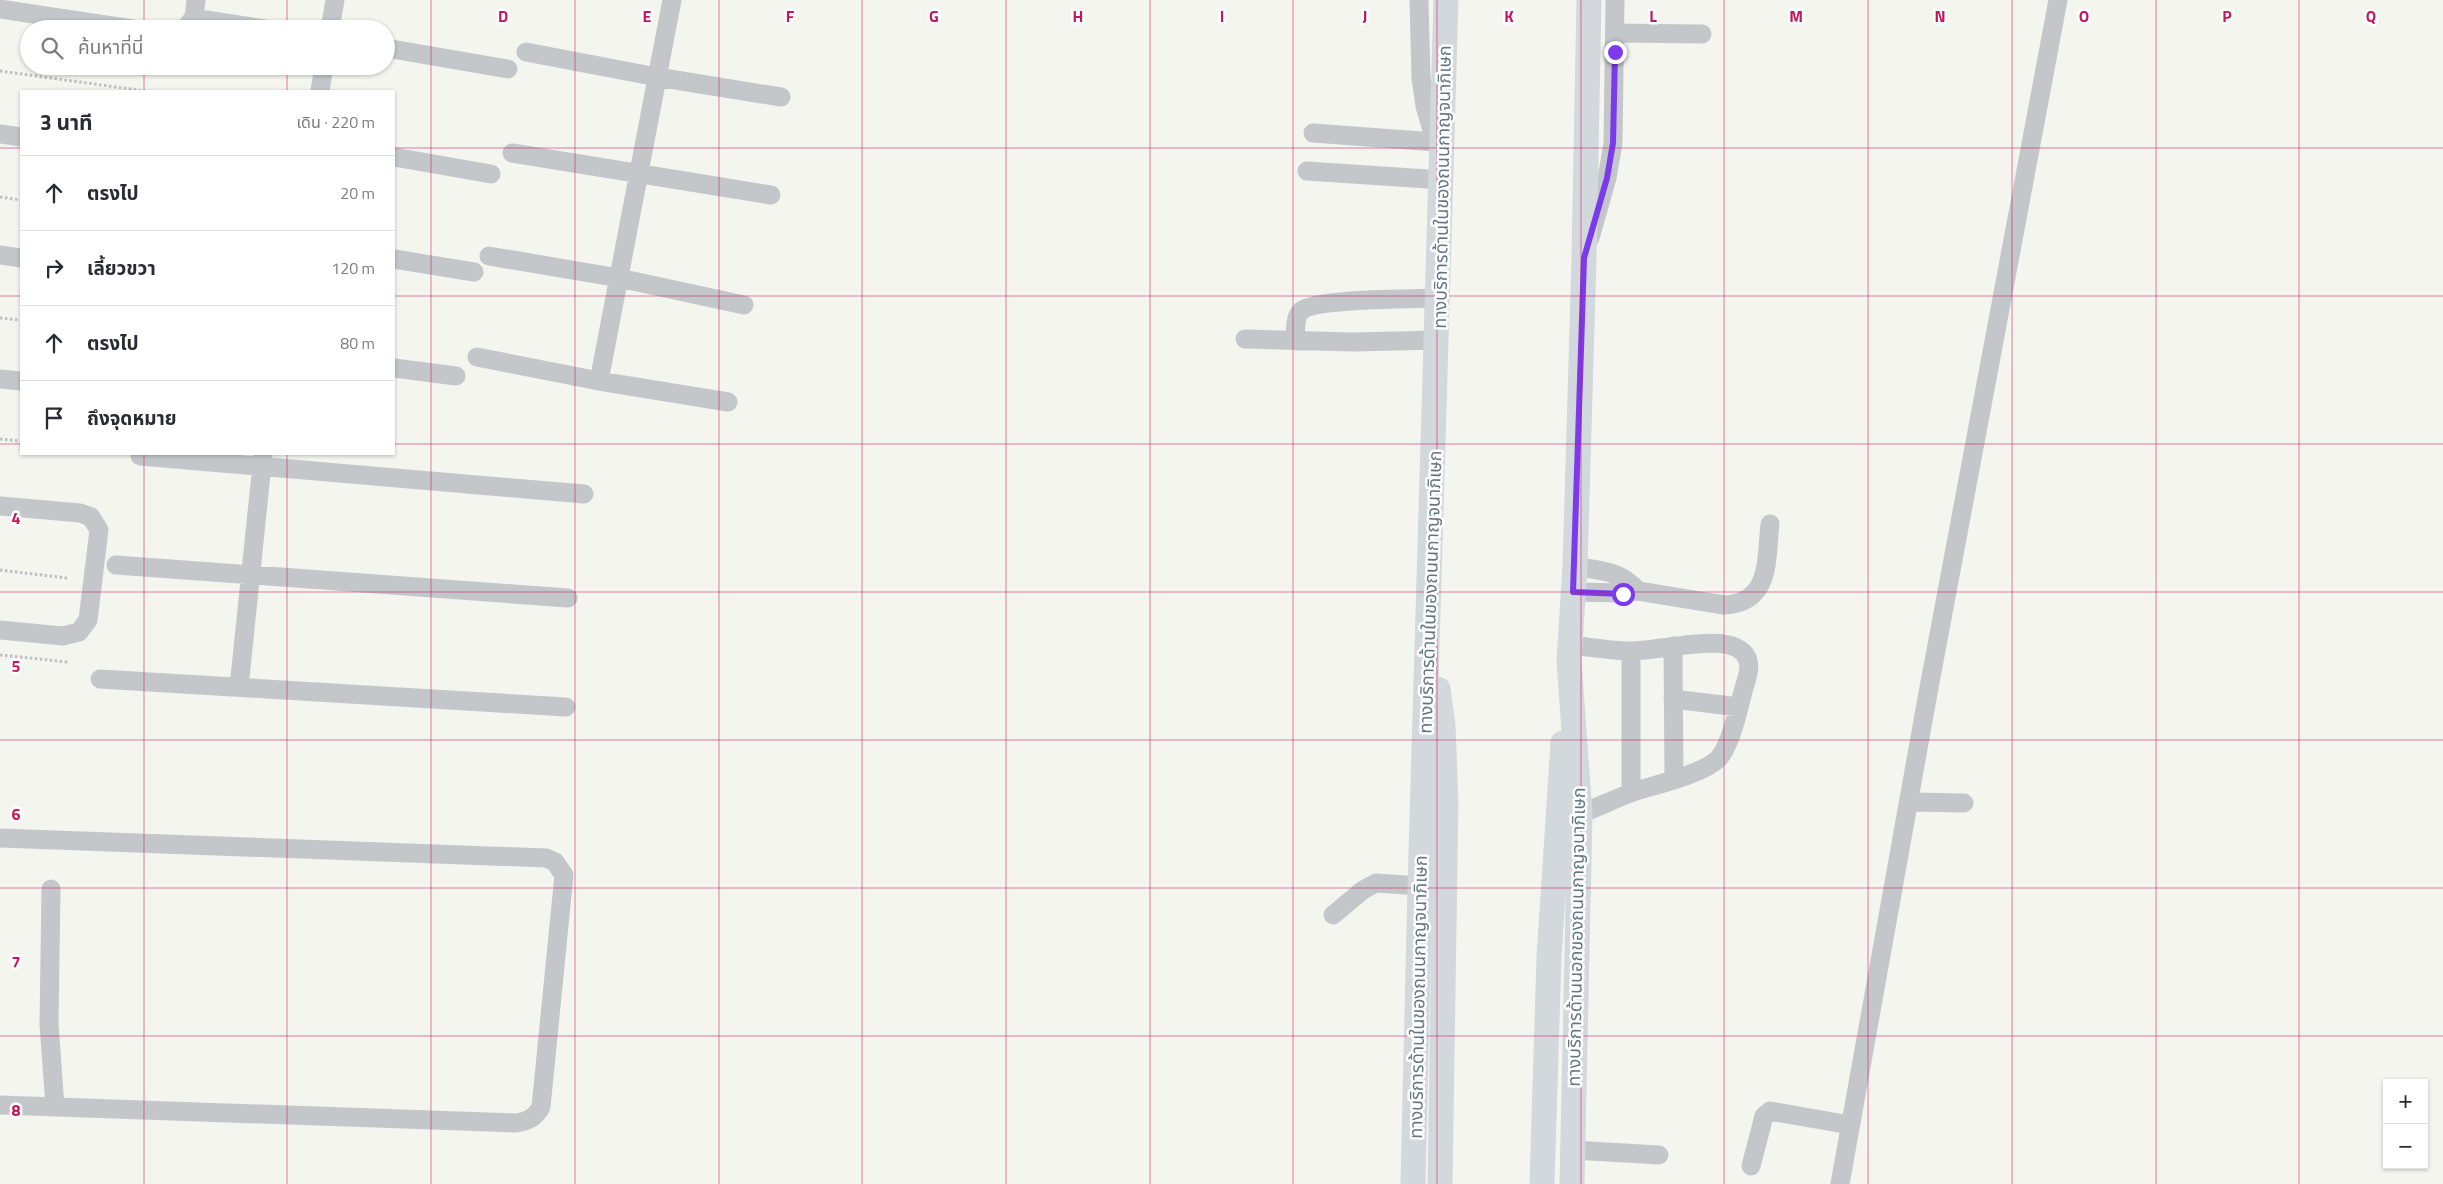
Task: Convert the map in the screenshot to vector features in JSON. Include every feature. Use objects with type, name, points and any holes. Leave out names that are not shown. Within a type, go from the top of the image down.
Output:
[{"type":"main road","name":"ทางบริการด้านในของถนนกาญจนาภิเษก","points":[[1413,1184],[1420,886],[1443,175],[1446,0]]},
{"type":"main road","name":"ทางบริการด้านนอกของถนนกาญจนาภิเษก","points":[[1572,1184],[1580,814],[1570,653],[1575,566],[1584,258],[1589,0]]},
{"type":"main road","points":[[1429,623],[1443,725],[1446,801],[1440,1184]]},
{"type":"main road","points":[[1542,1184],[1549,957],[1570,653]]},
{"type":"street","points":[[192,20],[194,17],[196,0]]},
{"type":"street","points":[[332,20],[335,0]]},
{"type":"street","points":[[599,381],[672,0]]},
{"type":"street","points":[[1307,171],[1443,175],[1436,142],[1425,106],[1421,78],[1419,0]]},
{"type":"street","points":[[1584,258],[1607,178],[1613,143],[1615,0]]},
{"type":"street","points":[[1840,1184],[2058,0]]},
{"type":"street","points":[[0,9],[73,20]]},
{"type":"street","points":[[1615,32],[1702,34]]},
{"type":"street","points":[[395,50],[508,69]]},
{"type":"street","points":[[526,52],[657,77],[782,97]]},
{"type":"street","points":[[320,90],[323,75]]},
{"type":"street","points":[[1313,133],[1436,142]]},
{"type":"street","points":[[0,134],[20,137]]},
{"type":"street","points":[[512,153],[638,175],[771,195]]},
{"type":"street","points":[[395,157],[491,174]]},
{"type":"street","points":[[0,255],[20,258]]},
{"type":"street","points":[[489,256],[619,278],[744,305]]},
{"type":"street","points":[[395,259],[474,272]]},
{"type":"street","points":[[1295,341],[1296,317],[1301,310],[1310,307],[1332,303],[1439,298]]},
{"type":"street","points":[[1246,339],[1295,341],[1438,340]]},
{"type":"street","points":[[477,357],[599,381],[728,402]]},
{"type":"street","points":[[395,368],[456,376]]},
{"type":"street","points":[[0,379],[20,382]]},
{"type":"street","points":[[140,456],[262,460],[584,494]]},
{"type":"street","points":[[239,687],[262,460]]},
{"type":"street","points":[[0,506],[80,514],[91,517],[99,530],[88,620],[79,632],[63,636],[0,630]]},
{"type":"street","points":[[1573,592],[1623,594],[1638,591],[1724,605],[1738,605],[1748,600],[1759,590],[1764,575],[1770,524]]},
{"type":"street","points":[[116,565],[568,598]]},
{"type":"street","points":[[1575,566],[1619,574],[1628,580],[1638,591]]},
{"type":"street","points":[[1570,653],[1632,651],[1673,646],[1724,644],[1736,648],[1745,654],[1749,661],[1750,671],[1727,743],[1719,758],[1705,768],[1580,814]]},
{"type":"street","points":[[1673,646],[1674,778]]},
{"type":"street","points":[[1631,794],[1632,651]]},
{"type":"street","points":[[100,679],[566,707]]},
{"type":"street","points":[[1673,698],[1739,707]]},
{"type":"street","points":[[1909,802],[1964,803]]},
{"type":"street","points":[[0,838],[546,858],[555,862],[564,875],[541,1107],[536,1116],[527,1121],[507,1123],[0,1105]]},
{"type":"street","points":[[1333,915],[1363,890],[1376,883],[1420,886]]},
{"type":"street","points":[[51,889],[49,1024],[55,1107]]},
{"type":"street","points":[[1752,1166],[1764,1116],[1770,1112],[1850,1125]]},
{"type":"street","points":[[1573,1150],[1659,1155]]},
{"type":"path","points":[[0,71],[20,74]]},
{"type":"path","points":[[29,75],[138,90]]},
{"type":"path","points":[[0,197],[20,200]]},
{"type":"path","points":[[0,318],[20,320]]},
{"type":"path","points":[[0,439],[20,441]]},
{"type":"path","points":[[0,570],[67,578]]},
{"type":"path","points":[[0,655],[68,662]]},
{"type":"route","points":[[1615,52],[1613,143],[1600,206],[1584,258],[1573,592],[1623,594]]}]
